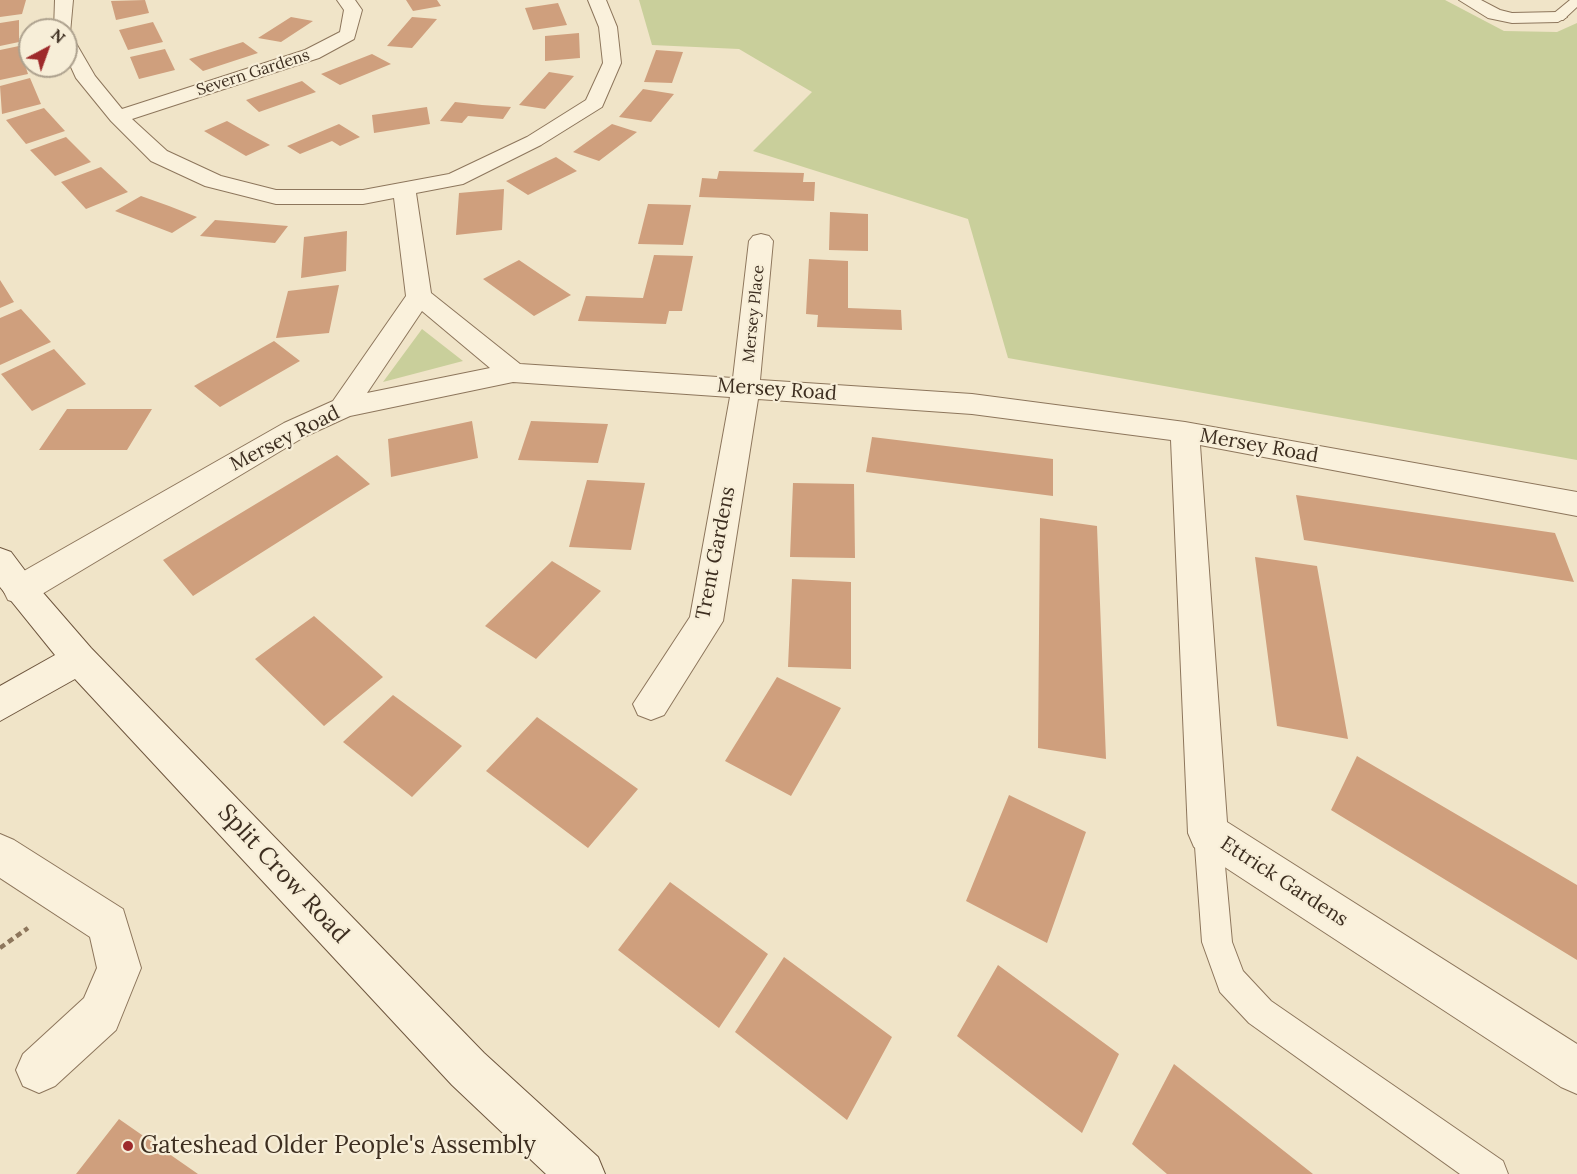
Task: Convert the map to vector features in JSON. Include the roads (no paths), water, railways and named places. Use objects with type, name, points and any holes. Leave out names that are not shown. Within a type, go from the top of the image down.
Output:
[{"type":"street","points":[[63,18],[64,0]]},
{"type":"street","name":"Severn Gardens","points":[[118,117],[312,54],[330,45],[348,35],[353,10],[346,0]]},
{"type":"street","points":[[78,62],[86,78],[118,117],[159,156],[213,181],[276,196],[363,197],[455,179],[534,141],[595,103],[612,63],[608,27],[597,0]]},
{"type":"street","points":[[1468,0],[1494,14],[1512,18],[1558,17]]},
{"type":"street","points":[[343,408],[418,296],[404,189]]},
{"type":"street","name":"Mersey Place","points":[[746,387],[761,241]]},
{"type":"street","points":[[418,296],[513,373]]},
{"type":"street","name":"Mersey Road","points":[[10,575],[294,430],[343,408],[513,373],[972,404],[1185,432],[1577,504]]},
{"type":"street","name":"Trent Gardens","points":[[651,705],[706,621],[746,387]]},
{"type":"street","name":"Ettrick Gardens","points":[[1185,432],[1208,833],[1577,1071]]},
{"type":"street","name":"Split Crow Road","points":[[10,575],[79,659],[468,1069],[581,1174]]},
{"type":"street","points":[[0,705],[79,659]]},
{"type":"street","points":[[0,854],[108,924],[119,968],[100,1014],[39,1070]]},
{"type":"lane","points":[[1558,17],[1576,0]]},
{"type":"lane","points":[[1208,833],[1217,942],[1231,981],[1260,1012],[1490,1174]]},
{"type":"place","name":"Gateshead Older People's Assembly","points":[[128,1146]]}]
